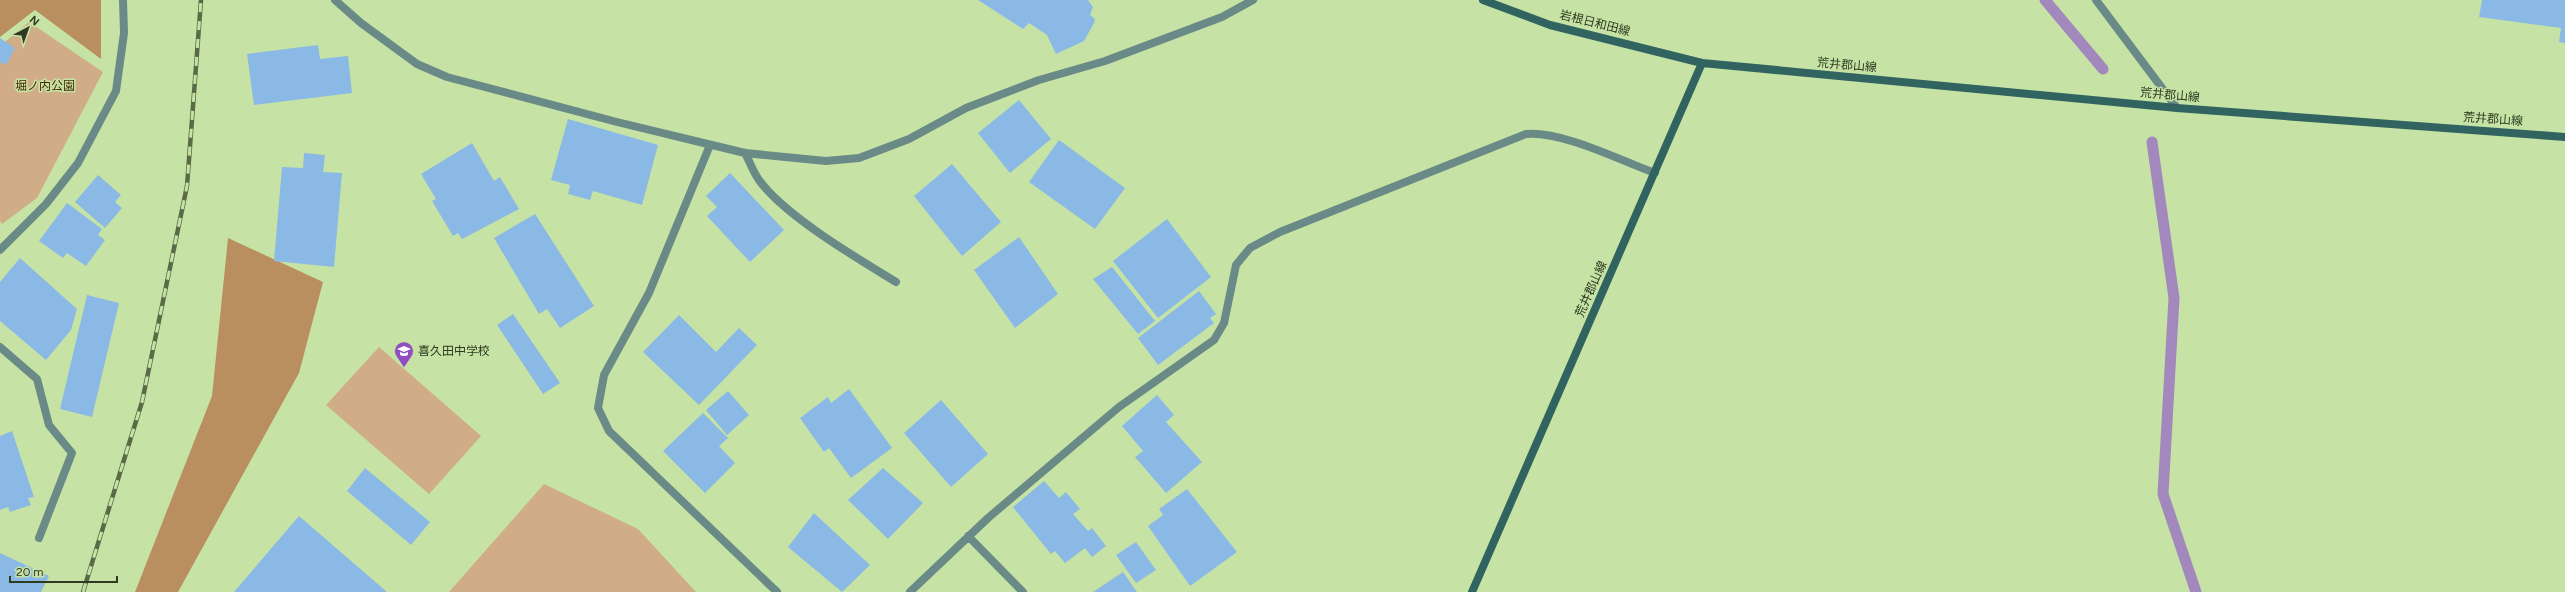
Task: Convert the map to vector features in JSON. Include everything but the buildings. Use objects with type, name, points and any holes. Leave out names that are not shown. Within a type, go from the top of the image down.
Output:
[{"type":"main road","name":"岩根日和田線","points":[[1483,0],[1550,25],[1702,63]]},
{"type":"main road","name":"荒井郡山線","points":[[1472,592],[1702,63],[2176,108],[2565,137]]},
{"type":"street","points":[[0,250],[46,204],[78,163],[116,91],[124,33],[123,0]]},
{"type":"street","points":[[335,0],[361,23],[416,64],[446,77],[745,153],[826,161],[859,158],[909,139],[966,108],[1039,80],[1105,61],[1222,17],[1252,0]]},
{"type":"street","points":[[2096,0],[2176,108]]},
{"type":"street","points":[[910,592],[968,536],[1119,407],[1214,340],[1220,333],[1224,323],[1232,275],[1236,265],[1250,248],[1280,232],[1526,134],[1539,133],[1561,138],[1655,173]]},
{"type":"street","points":[[710,145],[649,293],[604,375],[598,408],[608,431],[778,592]]},
{"type":"street","points":[[745,153],[759,180],[791,212],[896,282]]},
{"type":"street","points":[[0,347],[37,379],[49,425],[72,453],[39,538]]},
{"type":"street","points":[[968,536],[1023,592]]},
{"type":"green space","name":"堀ノ内公園","points":[[29,22],[103,72],[37,198],[2,224],[0,221],[0,46]]},
{"type":"green space","points":[[379,347],[481,436],[429,494],[326,405]]},
{"type":"green space","points":[[544,484],[638,529],[696,592],[449,592]]},
{"type":"shaded area","points":[[0,0],[101,0],[101,59],[35,10],[0,37]]},
{"type":"shaded area","points":[[228,238],[323,282],[299,373],[178,592],[135,592],[212,396]]},
{"type":"waterway","points":[[2045,0],[2103,69]]},
{"type":"waterway","points":[[2152,142],[2174,298],[2163,494],[2196,592]]},
{"type":"railway","points":[[83,592],[142,402],[187,186],[201,0]]},
{"type":"place","name":"喜久田中学校","points":[[404,368]]}]
